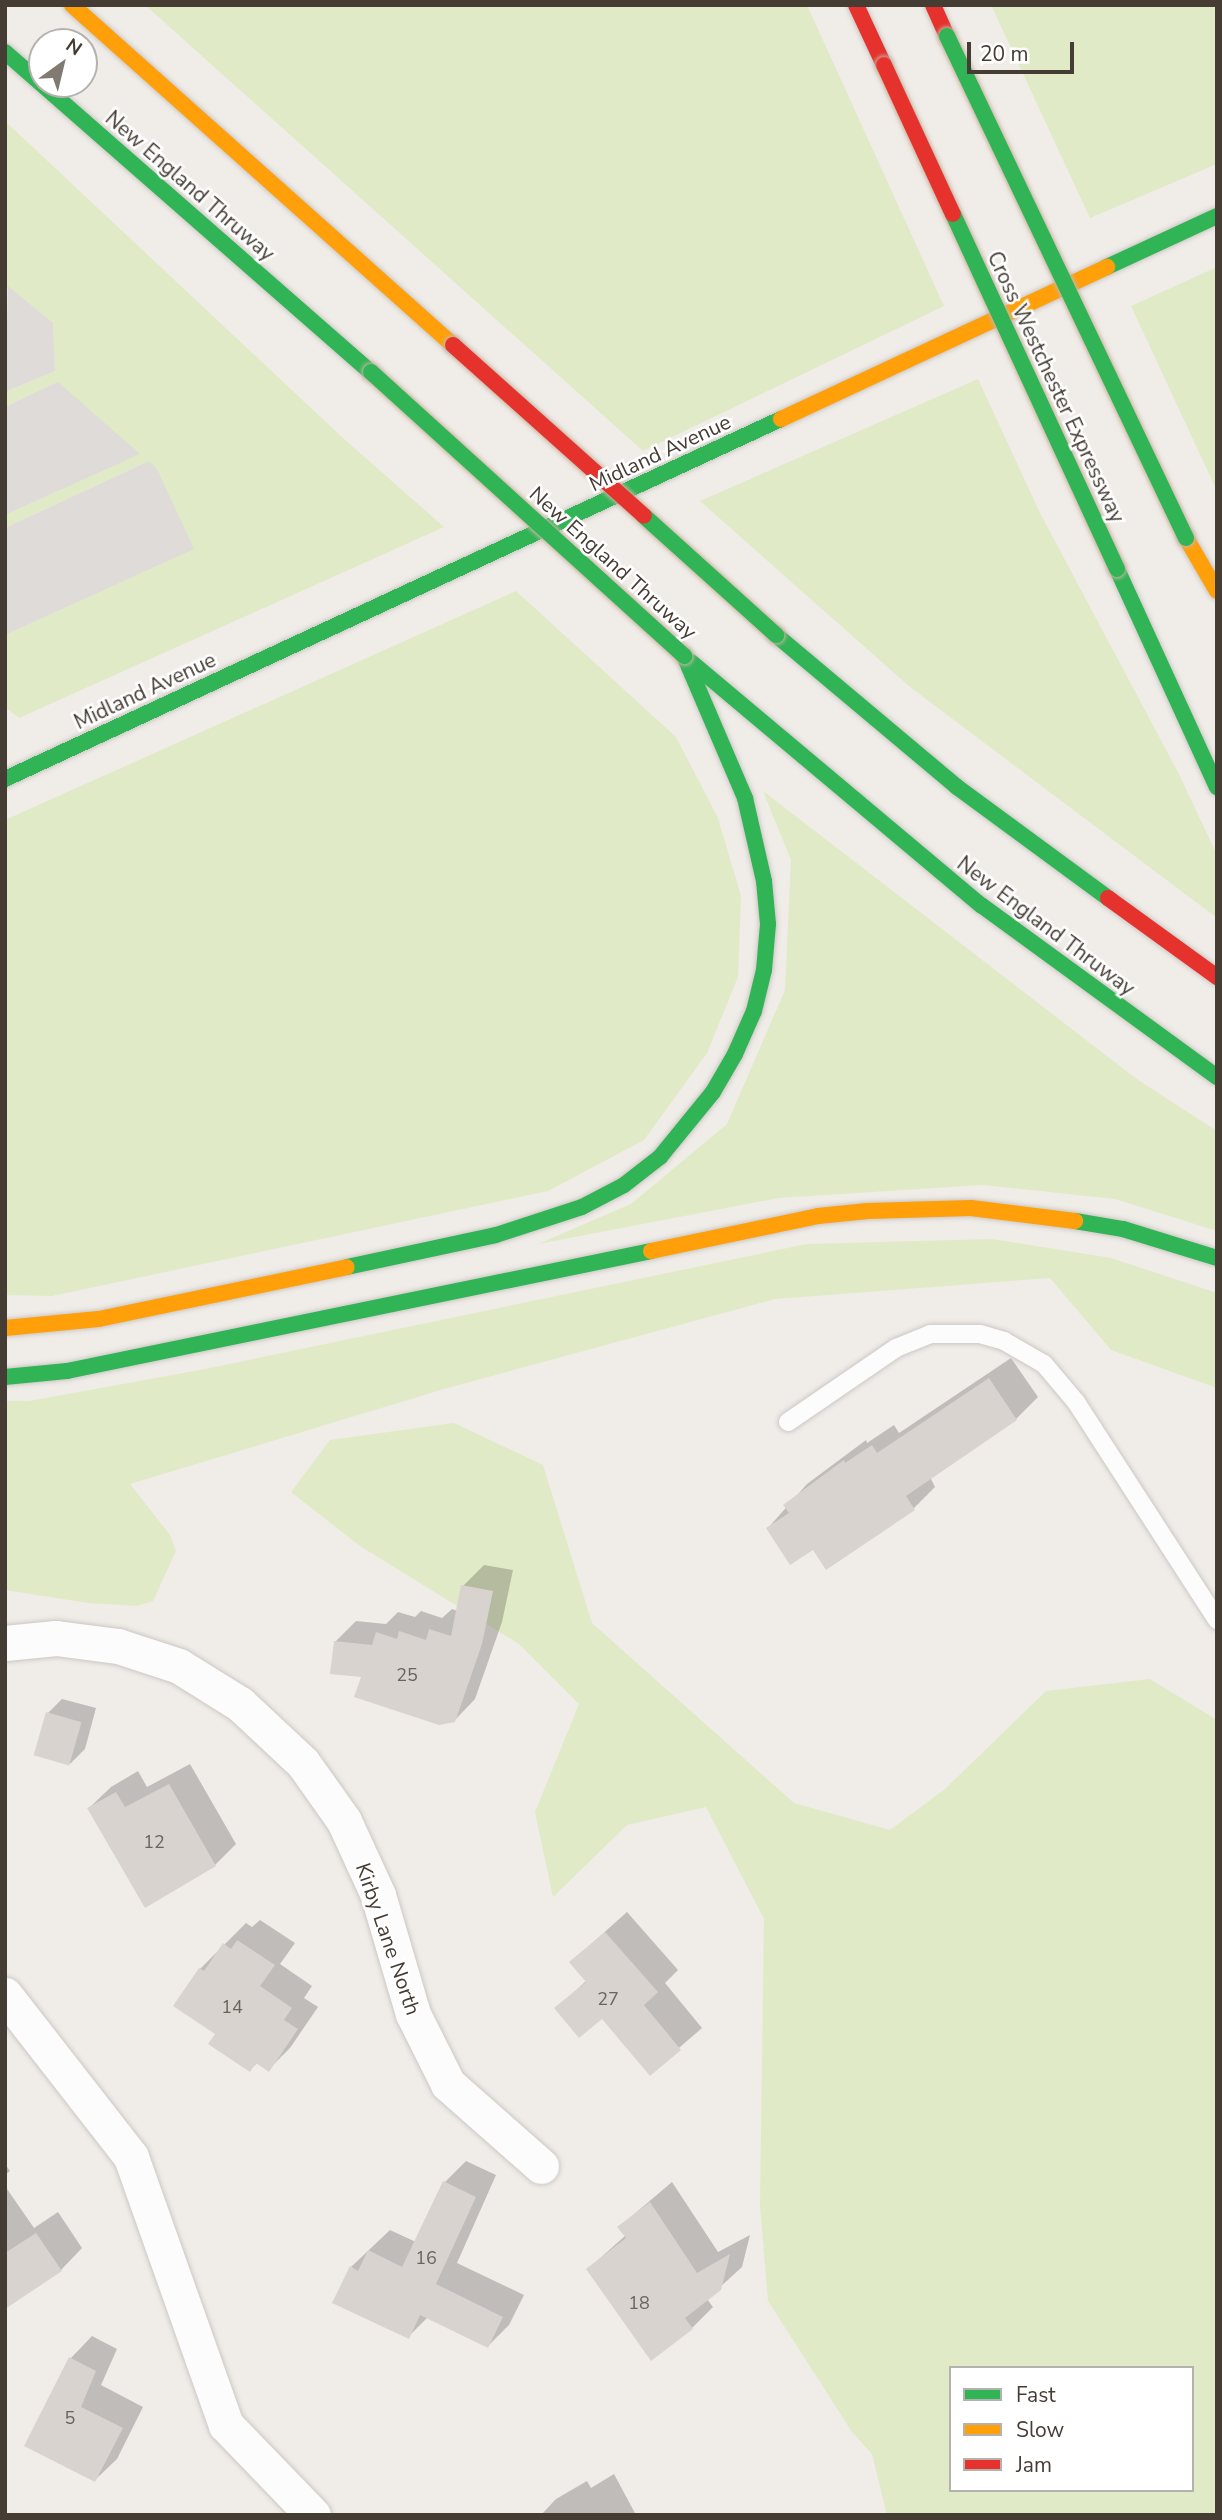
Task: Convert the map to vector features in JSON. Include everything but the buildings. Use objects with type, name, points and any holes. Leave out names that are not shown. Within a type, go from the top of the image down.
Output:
[{"type":"main road","points":[[72,5],[776,635],[989,811],[1217,977]]},
{"type":"main road","name":"Cross Westchester Expressway","points":[[856,5],[1217,787]]},
{"type":"main road","points":[[933,5],[1186,538],[1217,591]]},
{"type":"main road","name":"New England Thruway","points":[[5,52],[371,372],[684,656],[981,905],[1217,1077]]},
{"type":"main road","name":"Midland Avenue","points":[[5,779],[1217,216]]},
{"type":"main road","points":[[5,1328],[99,1319],[507,1232],[582,1207],[624,1185],[660,1157],[713,1092],[735,1054],[759,990],[768,924],[764,881],[745,798],[684,656]]},
{"type":"main road","points":[[5,1377],[67,1371],[855,1212],[971,1208],[1024,1212],[1123,1229],[1217,1258]]},
{"type":"street","name":"Kirby Lane North","points":[[5,1643],[56,1638],[118,1646],[179,1666],[240,1704],[303,1763],[344,1821],[378,1895],[413,2014],[448,2084],[541,2166]]},
{"type":"street","points":[[5,1996],[131,2157],[226,2426],[313,2515]]},
{"type":"lane","points":[[788,1422],[896,1348],[930,1334],[980,1334],[1004,1341],[1044,1364],[1076,1402],[1217,1620]]},
{"type":"green space","points":[[145,5],[807,5],[944,306],[643,451]]},
{"type":"green space","points":[[991,5],[1217,5],[1217,164],[1090,218]]},
{"type":"green space","points":[[5,121],[343,438],[444,527],[19,718],[5,707],[5,635],[193,548],[149,461],[5,528],[5,515],[139,454],[58,383],[5,407],[5,392],[55,371],[53,323],[5,287]]},
{"type":"green space","points":[[1217,267],[1217,491],[1131,306]]},
{"type":"green space","points":[[978,379],[1040,513],[1179,774],[1217,855],[1217,918],[910,687],[700,501]]},
{"type":"green space","points":[[516,591],[676,737],[718,818],[741,896],[738,977],[707,1053],[644,1140],[548,1191],[52,1296],[5,1295],[5,820]]},
{"type":"green space","points":[[763,791],[1138,1080],[1217,1131],[1217,1231],[1115,1199],[982,1185],[779,1198],[538,1244],[631,1204],[727,1124],[785,990],[791,860]]},
{"type":"green space","points":[[992,1239],[1111,1258],[1217,1293],[1217,1388],[1111,1350],[1050,1278],[775,1299],[444,1389],[130,1484],[170,1535],[176,1551],[153,1601],[137,1606],[88,1603],[5,1590],[5,1401],[29,1401],[200,1370],[807,1244]]},
{"type":"green space","points":[[454,1423],[543,1465],[592,1623],[794,1803],[890,1830],[945,1789],[1046,1691],[1150,1679],[1217,1720],[1217,2515],[887,2515],[872,2454],[852,2432],[768,2301],[760,2206],[764,1919],[706,1807],[627,1825],[553,1897],[535,1812],[579,1704],[519,1644],[360,1546],[291,1492],[330,1440]]},
{"type":"shaded area","points":[[8,286],[53,323],[55,371],[5,392]]},
{"type":"shaded area","points":[[58,382],[140,454],[5,515],[5,407]]},
{"type":"shaded area","points":[[149,461],[157,469],[194,549],[5,635],[5,528]]},
{"type":"traffic: fast","points":[[947,36],[1186,538]]},
{"type":"traffic: fast","points":[[5,52],[371,372]]},
{"type":"traffic: fast","points":[[953,214],[1117,569]]},
{"type":"traffic: fast","points":[[1107,267],[1217,216]]},
{"type":"traffic: fast","points":[[371,372],[684,656]]},
{"type":"traffic: fast","points":[[5,779],[781,419]]},
{"type":"traffic: fast","points":[[644,516],[776,635]]},
{"type":"traffic: fast","points":[[1117,569],[1217,787]]},
{"type":"traffic: fast","points":[[776,635],[957,787],[1108,898]]},
{"type":"traffic: fast","points":[[347,1267],[496,1235],[582,1207],[624,1185],[660,1157],[713,1092],[735,1054],[754,1011],[764,970],[768,924],[764,881],[745,798],[684,656]]},
{"type":"traffic: fast","points":[[691,662],[981,905],[1217,1077]]},
{"type":"traffic: fast","points":[[1075,1221],[1123,1229],[1217,1258]]},
{"type":"traffic: fast","points":[[5,1377],[67,1371],[651,1251]]},
{"type":"traffic: slow","points":[[72,5],[453,345]]},
{"type":"traffic: slow","points":[[781,419],[1107,267]]},
{"type":"traffic: slow","points":[[1186,538],[1217,591]]},
{"type":"traffic: slow","points":[[651,1251],[818,1216],[868,1211],[971,1208],[1075,1221]]},
{"type":"traffic: slow","points":[[5,1328],[99,1319],[347,1267]]},
{"type":"traffic: jam","points":[[856,5],[884,65]]},
{"type":"traffic: jam","points":[[933,5],[947,36]]},
{"type":"traffic: jam","points":[[884,65],[953,214]]},
{"type":"traffic: jam","points":[[453,345],[644,516]]},
{"type":"traffic: jam","points":[[1108,898],[1217,977]]}]
